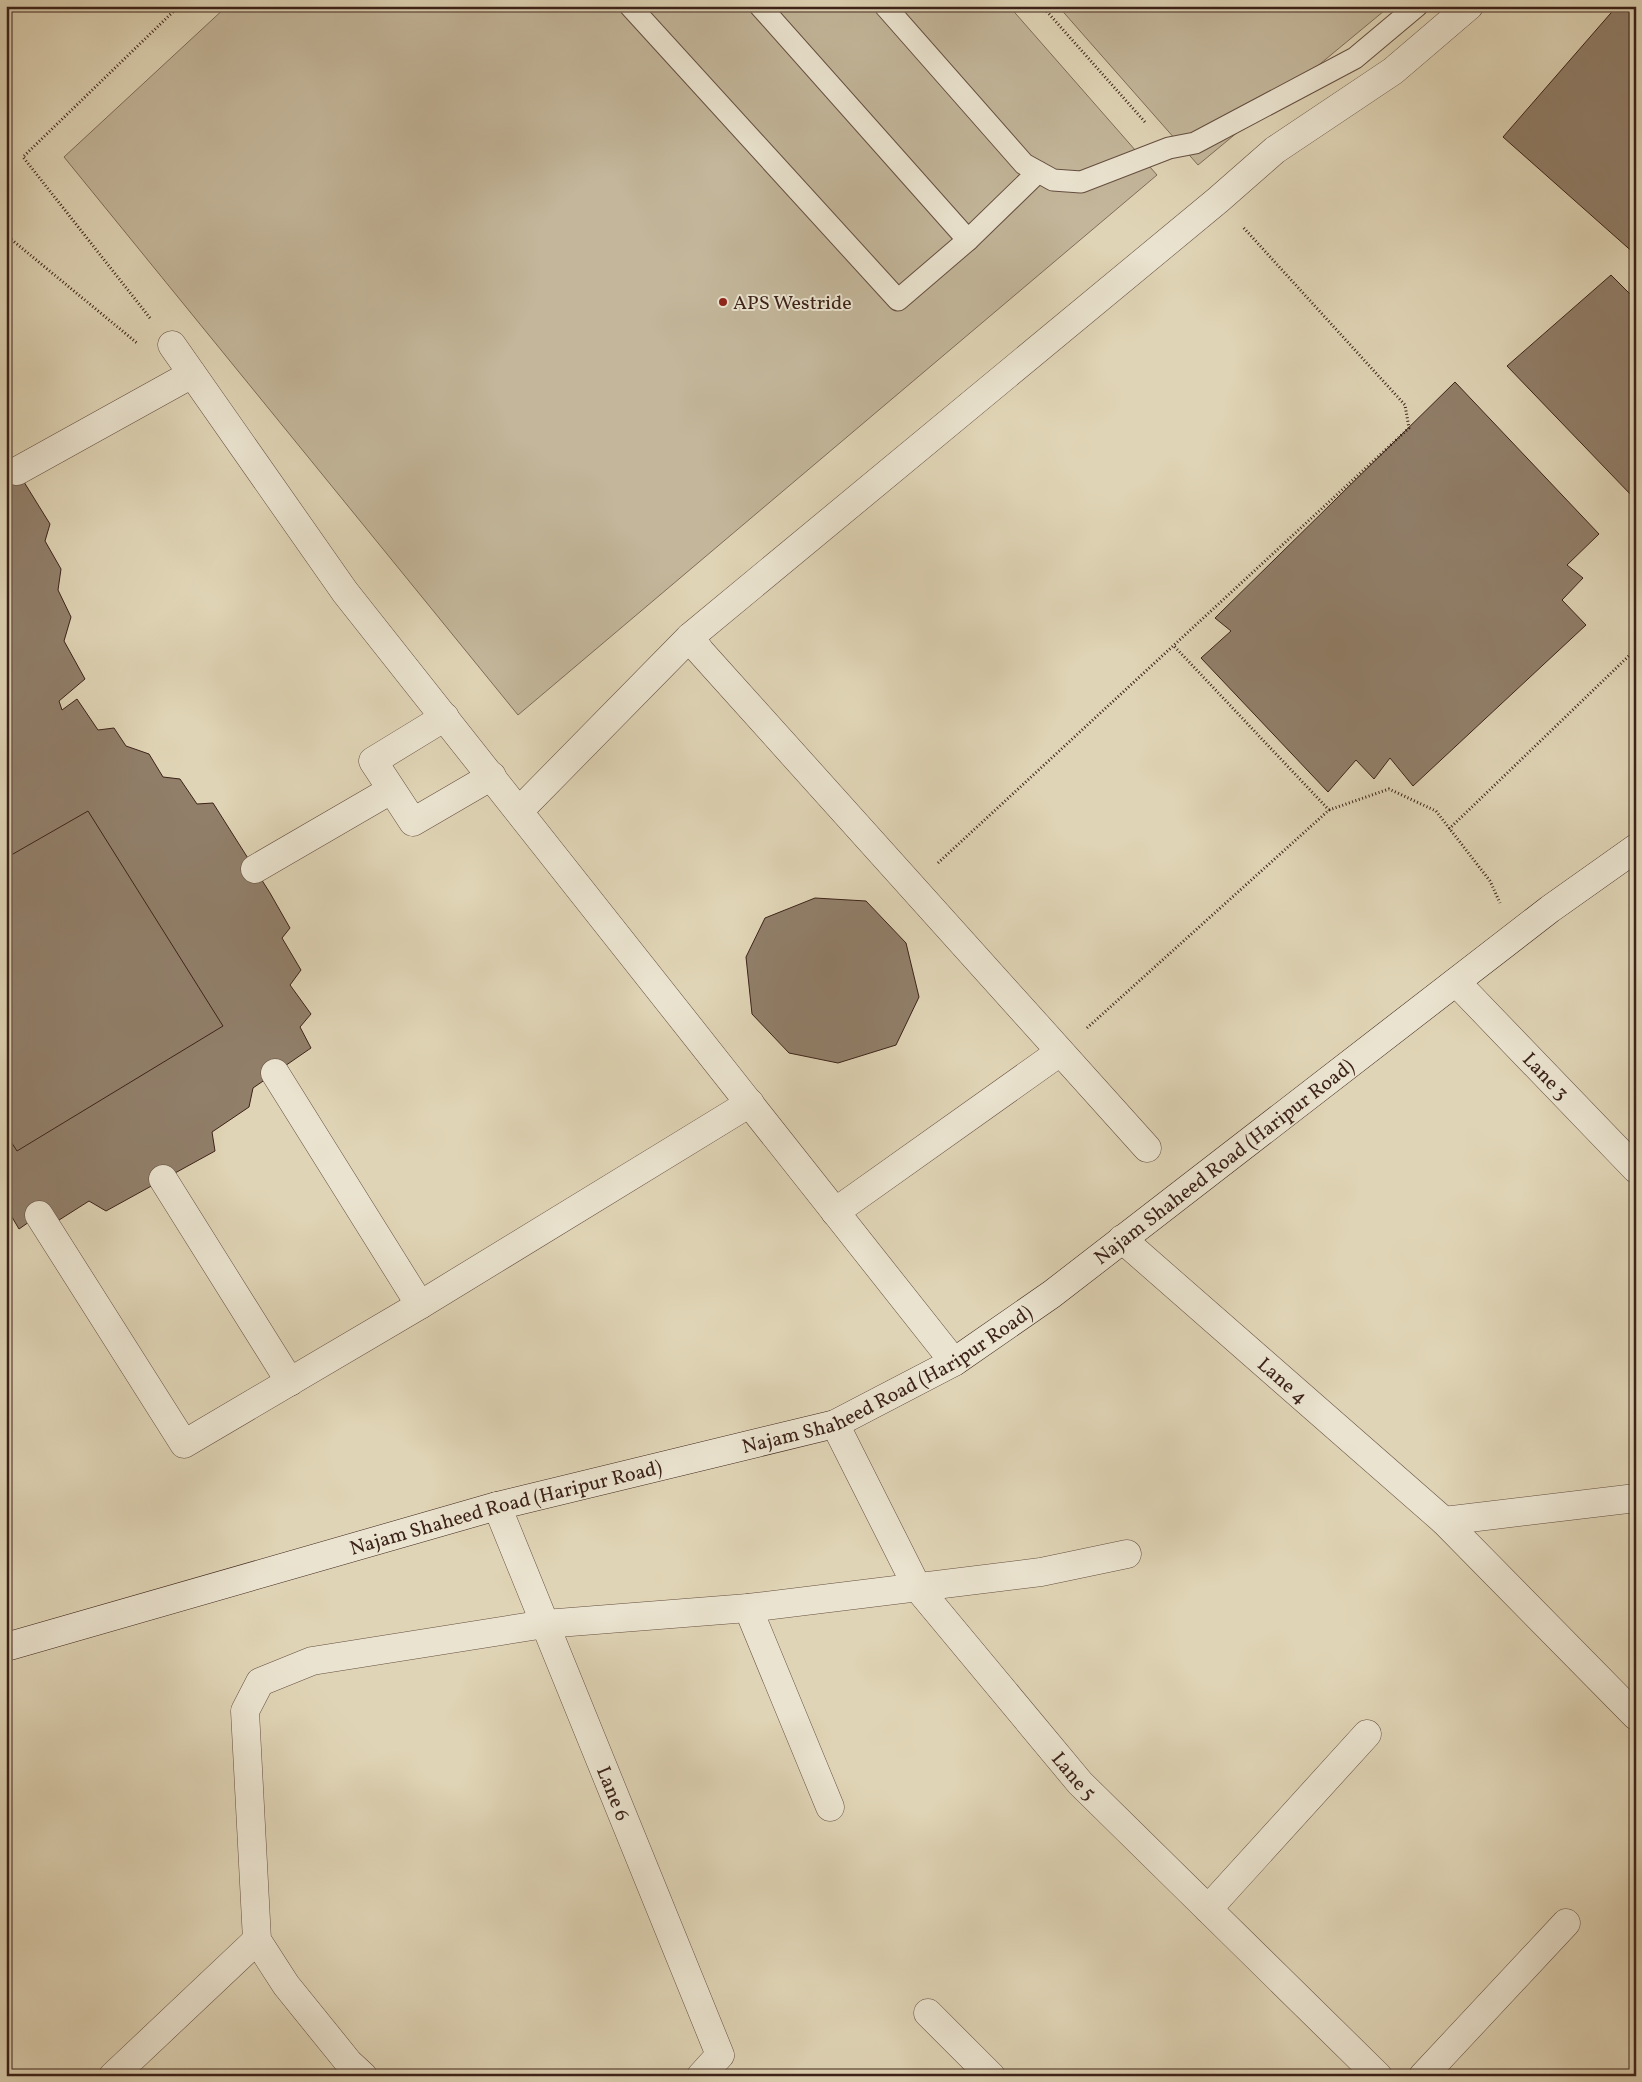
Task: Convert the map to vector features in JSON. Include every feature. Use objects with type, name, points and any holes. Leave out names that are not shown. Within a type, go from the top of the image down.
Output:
[{"type":"street","points":[[519,811],[690,636],[1218,200],[1275,150],[1393,71],[1469,6]]},
{"type":"street","points":[[172,345],[345,592],[954,1362]]},
{"type":"street","points":[[17,471],[192,374]]},
{"type":"street","points":[[690,636],[700,651],[1147,1148]]},
{"type":"street","points":[[445,717],[373,761],[413,822],[492,776]]},
{"type":"street","points":[[255,868],[391,790]]},
{"type":"street","name":"Najam Shaheed Road (Haripur Road)","points":[[6,1647],[497,1506],[835,1424],[954,1362],[1052,1294],[1516,936],[1636,848]]},
{"type":"street","name":"Lane 3","points":[[1456,982],[1636,1169]]},
{"type":"street","points":[[835,1212],[1060,1052]]},
{"type":"street","points":[[275,1073],[420,1305]]},
{"type":"street","points":[[39,1215],[184,1444],[420,1305],[750,1103]]},
{"type":"street","points":[[163,1179],[290,1382]]},
{"type":"street","name":"Lane 4","points":[[1122,1239],[1444,1521],[1636,1716]]},
{"type":"street","name":"Lane 5","points":[[835,1424],[917,1586],[1080,1783],[1378,2076]]},
{"type":"street","points":[[1444,1521],[1636,1498]]},
{"type":"street","name":"Lane 6","points":[[497,1506],[720,2055],[701,2076]]},
{"type":"street","points":[[363,2076],[349,2063],[286,1985],[257,1940],[244,1711],[260,1682],[312,1661],[545,1624],[748,1608],[1041,1572],[1127,1554]]},
{"type":"street","points":[[748,1608],[830,1807]]},
{"type":"street","points":[[1208,1909],[1367,1734]]},
{"type":"street","points":[[1423,2076],[1566,1923]]},
{"type":"street","points":[[113,2076],[257,1940]]},
{"type":"street","points":[[928,2013],[991,2076]]},
{"type":"lane","points":[[630,6],[898,300],[968,240],[1038,172]]},
{"type":"lane","points":[[760,6],[968,240]]},
{"type":"lane","points":[[885,6],[1024,164],[1053,180],[1081,182],[1169,148],[1194,143],[1355,58],[1417,6]]},
{"type":"path","points":[[6,235],[148,351],[172,345],[23,157],[179,6]]},
{"type":"path","points":[[1042,6],[1169,148]]},
{"type":"path","points":[[912,887],[1409,428],[1405,405],[1218,200]]},
{"type":"path","points":[[1174,646],[1329,810]]},
{"type":"path","points":[[1449,828],[1636,649]]},
{"type":"path","points":[[1060,1052],[1329,810],[1389,789],[1436,811],[1490,881],[1516,936]]},
{"type":"shaded area","points":[[227,6],[1009,6],[1157,175],[518,715],[64,157]]},
{"type":"shaded area","points":[[1058,6],[1390,6],[1198,165]]},
{"type":"building","points":[[1617,6],[1636,6],[1636,255],[1503,137]]},
{"type":"building","points":[[1611,275],[1636,300],[1636,494],[1633,497],[1507,366]]},
{"type":"building","points":[[1455,382],[1599,534],[1567,565],[1583,578],[1562,600],[1586,625],[1413,786],[1390,758],[1374,779],[1356,760],[1328,792],[1201,658],[1231,631],[1215,618]]},
{"type":"building","points":[[6,453],[50,524],[45,541],[61,569],[58,590],[71,617],[64,641],[85,679],[59,701],[62,710],[77,699],[98,730],[114,728],[126,746],[149,754],[163,777],[180,779],[197,804],[213,803],[290,928],[282,938],[301,970],[290,985],[311,1014],[300,1027],[311,1048],[253,1088],[249,1107],[212,1132],[215,1151],[106,1211],[89,1201],[56,1222],[39,1215],[19,1229],[6,1207]]},
{"type":"building","points":[[88,811],[223,1026],[17,1151],[6,1134],[6,858]]},
{"type":"building","points":[[815,898],[866,901],[906,943],[919,997],[896,1045],[838,1063],[789,1053],[752,1014],[746,957],[765,918]]},
{"type":"place","name":"APS Westride","points":[[723,302]]}]
